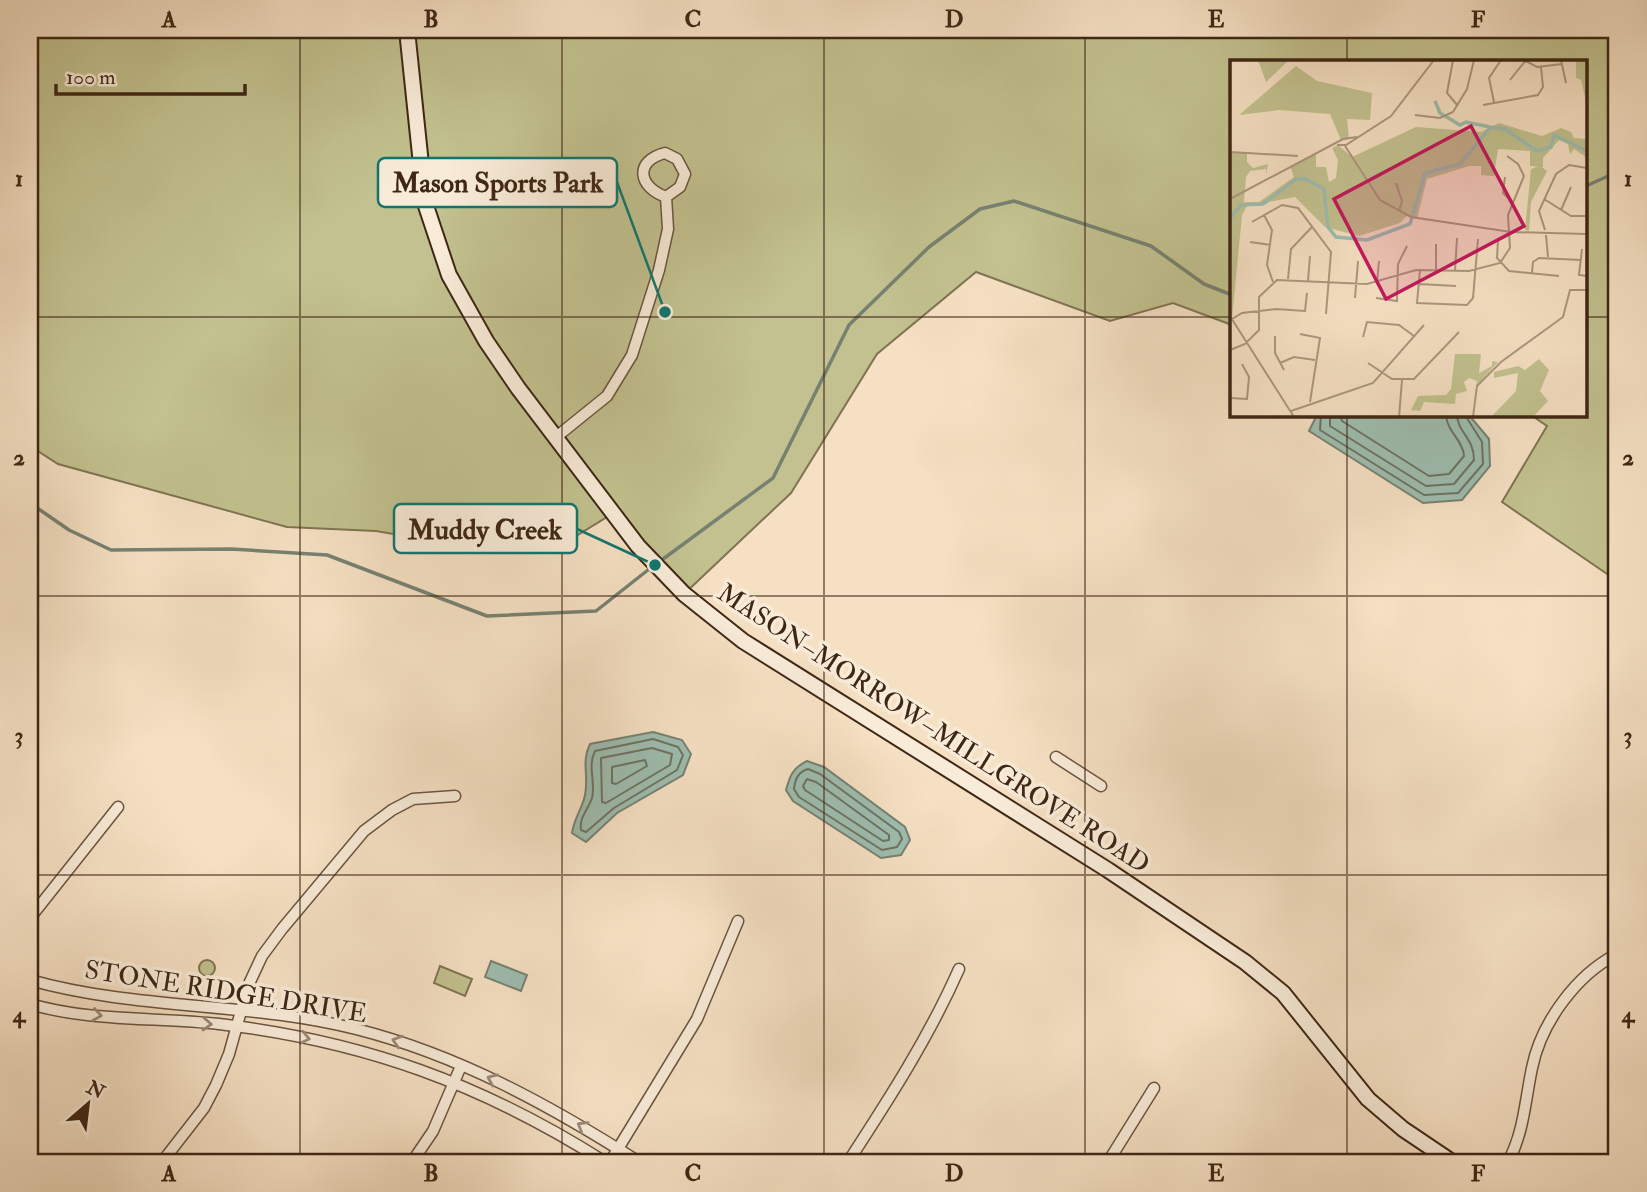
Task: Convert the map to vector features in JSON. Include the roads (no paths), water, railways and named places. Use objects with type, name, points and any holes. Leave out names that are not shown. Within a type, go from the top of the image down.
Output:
[{"type":"street","name":"MASON–MORROW–MILLGROVE ROAD","points":[[407,30],[420,174],[435,239],[468,311],[555,439],[638,546],[684,594],[743,642],[1222,944],[1283,993],[1368,1099],[1403,1129],[1452,1162]]},
{"type":"street","points":[[665,153],[677,159],[685,174],[680,187],[666,197],[647,186],[643,175],[645,165],[653,156],[665,153]]},
{"type":"street","points":[[555,439],[607,396],[632,355],[659,270],[668,229],[666,197]]},
{"type":"street","points":[[1056,757],[1101,786]]},
{"type":"street","points":[[162,1162],[204,1108],[229,1054],[241,1011],[262,956],[365,831],[391,810],[413,799],[455,796]]},
{"type":"street","points":[[1617,804],[1617,817]]},
{"type":"street","points":[[30,918],[118,807]]},
{"type":"street","points":[[610,1162],[697,1019],[738,921]]},
{"type":"street","points":[[1507,1162],[1520,1134],[1532,1066],[1541,1037],[1557,1009],[1579,983],[1602,961],[1617,954]]},
{"type":"street","points":[[848,1162],[907,1071],[960,969]]},
{"type":"street","name":"STONE RIDGE DRIVE","points":[[30,981],[131,999],[241,1011],[354,1029],[410,1045],[544,1104],[639,1162]]},
{"type":"street","name":"STONE RIDGE DRIVE","points":[[30,1004],[143,1021],[238,1027],[358,1049],[456,1082],[528,1117],[605,1162]]},
{"type":"street","points":[[412,1162],[432,1131],[461,1066]]},
{"type":"street","points":[[1108,1162],[1154,1087]]},
{"type":"water","points":[[1316,416],[1470,416],[1489,439],[1490,466],[1462,500],[1423,503],[1309,431]]},
{"type":"water","points":[[653,732],[682,740],[691,754],[683,775],[617,813],[586,842],[572,833],[585,795],[586,757],[590,744]]},
{"type":"water","points":[[807,761],[824,767],[905,827],[910,840],[901,855],[881,858],[793,801],[786,790],[789,780],[795,769]]},
{"type":"water","points":[[491,961],[527,975],[521,991],[485,977]]},
{"type":"waterway","points":[[1588,185],[1617,172]]},
{"type":"waterway","points":[[659,562],[773,478],[849,325],[929,247],[980,209],[1014,201],[1151,246],[1204,284],[1230,294]]},
{"type":"waterway","points":[[30,503],[69,530],[111,550],[231,549],[327,555],[487,616],[596,611],[653,566]]},
{"type":"place","name":"Mason Sports Park","points":[[665,312]]},
{"type":"place","name":"Muddy Creek","points":[[655,565]]}]
